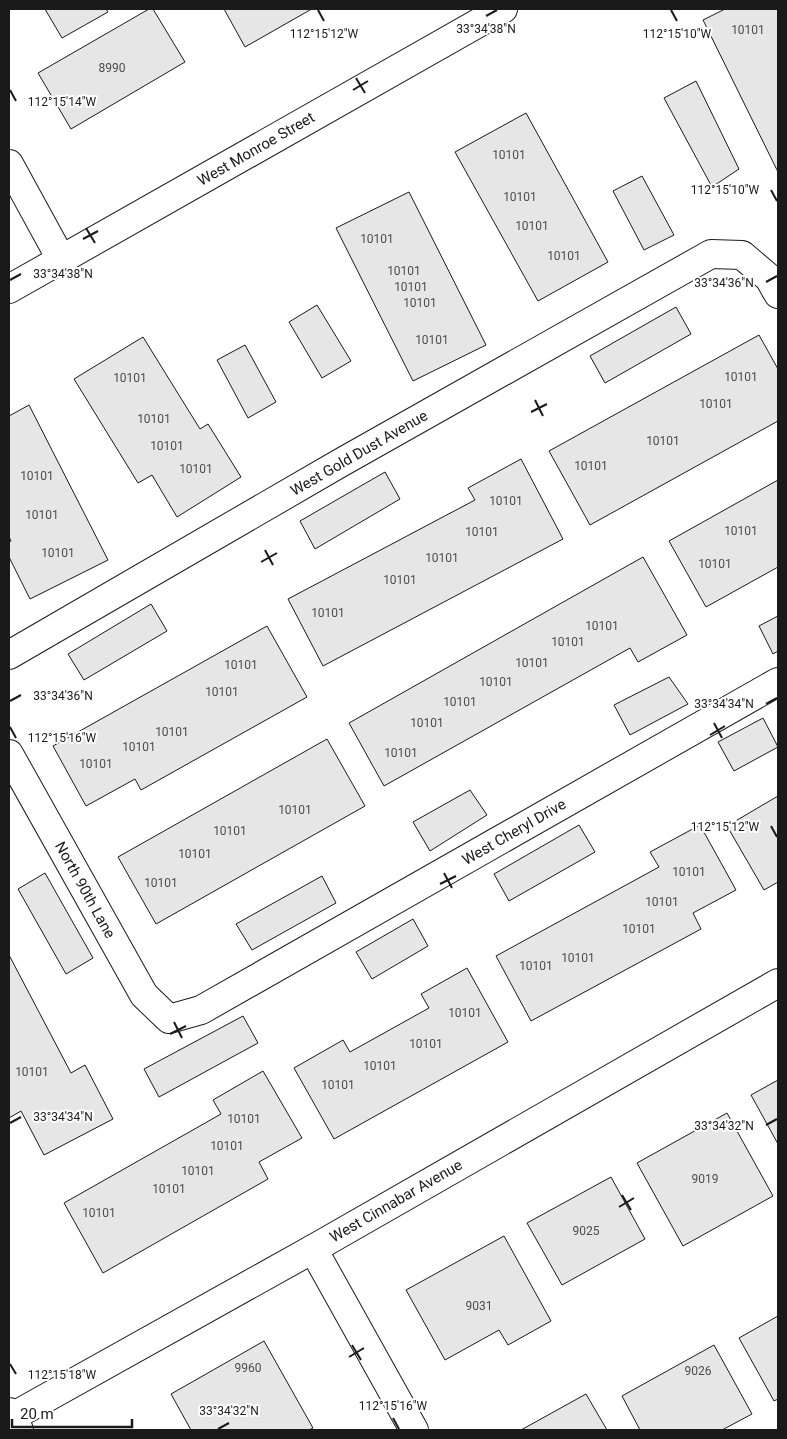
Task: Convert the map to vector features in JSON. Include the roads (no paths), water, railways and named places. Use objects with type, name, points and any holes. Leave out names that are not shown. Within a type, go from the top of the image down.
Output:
[{"type":"street","name":"West Monroe Street","points":[[9,289],[503,9]]},
{"type":"street","points":[[9,164],[61,259]]},
{"type":"street","name":"West Gold Dust Avenue","points":[[9,655],[342,462],[711,254],[742,255],[769,278],[778,294]]},
{"type":"street","name":"West Cheryl Drive","points":[[169,1019],[201,1010],[778,682]]},
{"type":"street","name":"North 90th Lane","points":[[9,754],[18,792],[144,995],[169,1019]]},
{"type":"street","name":"West Cinnabar Avenue","points":[[13,1420],[778,983]]},
{"type":"street","points":[[313,1248],[414,1430]]}]
